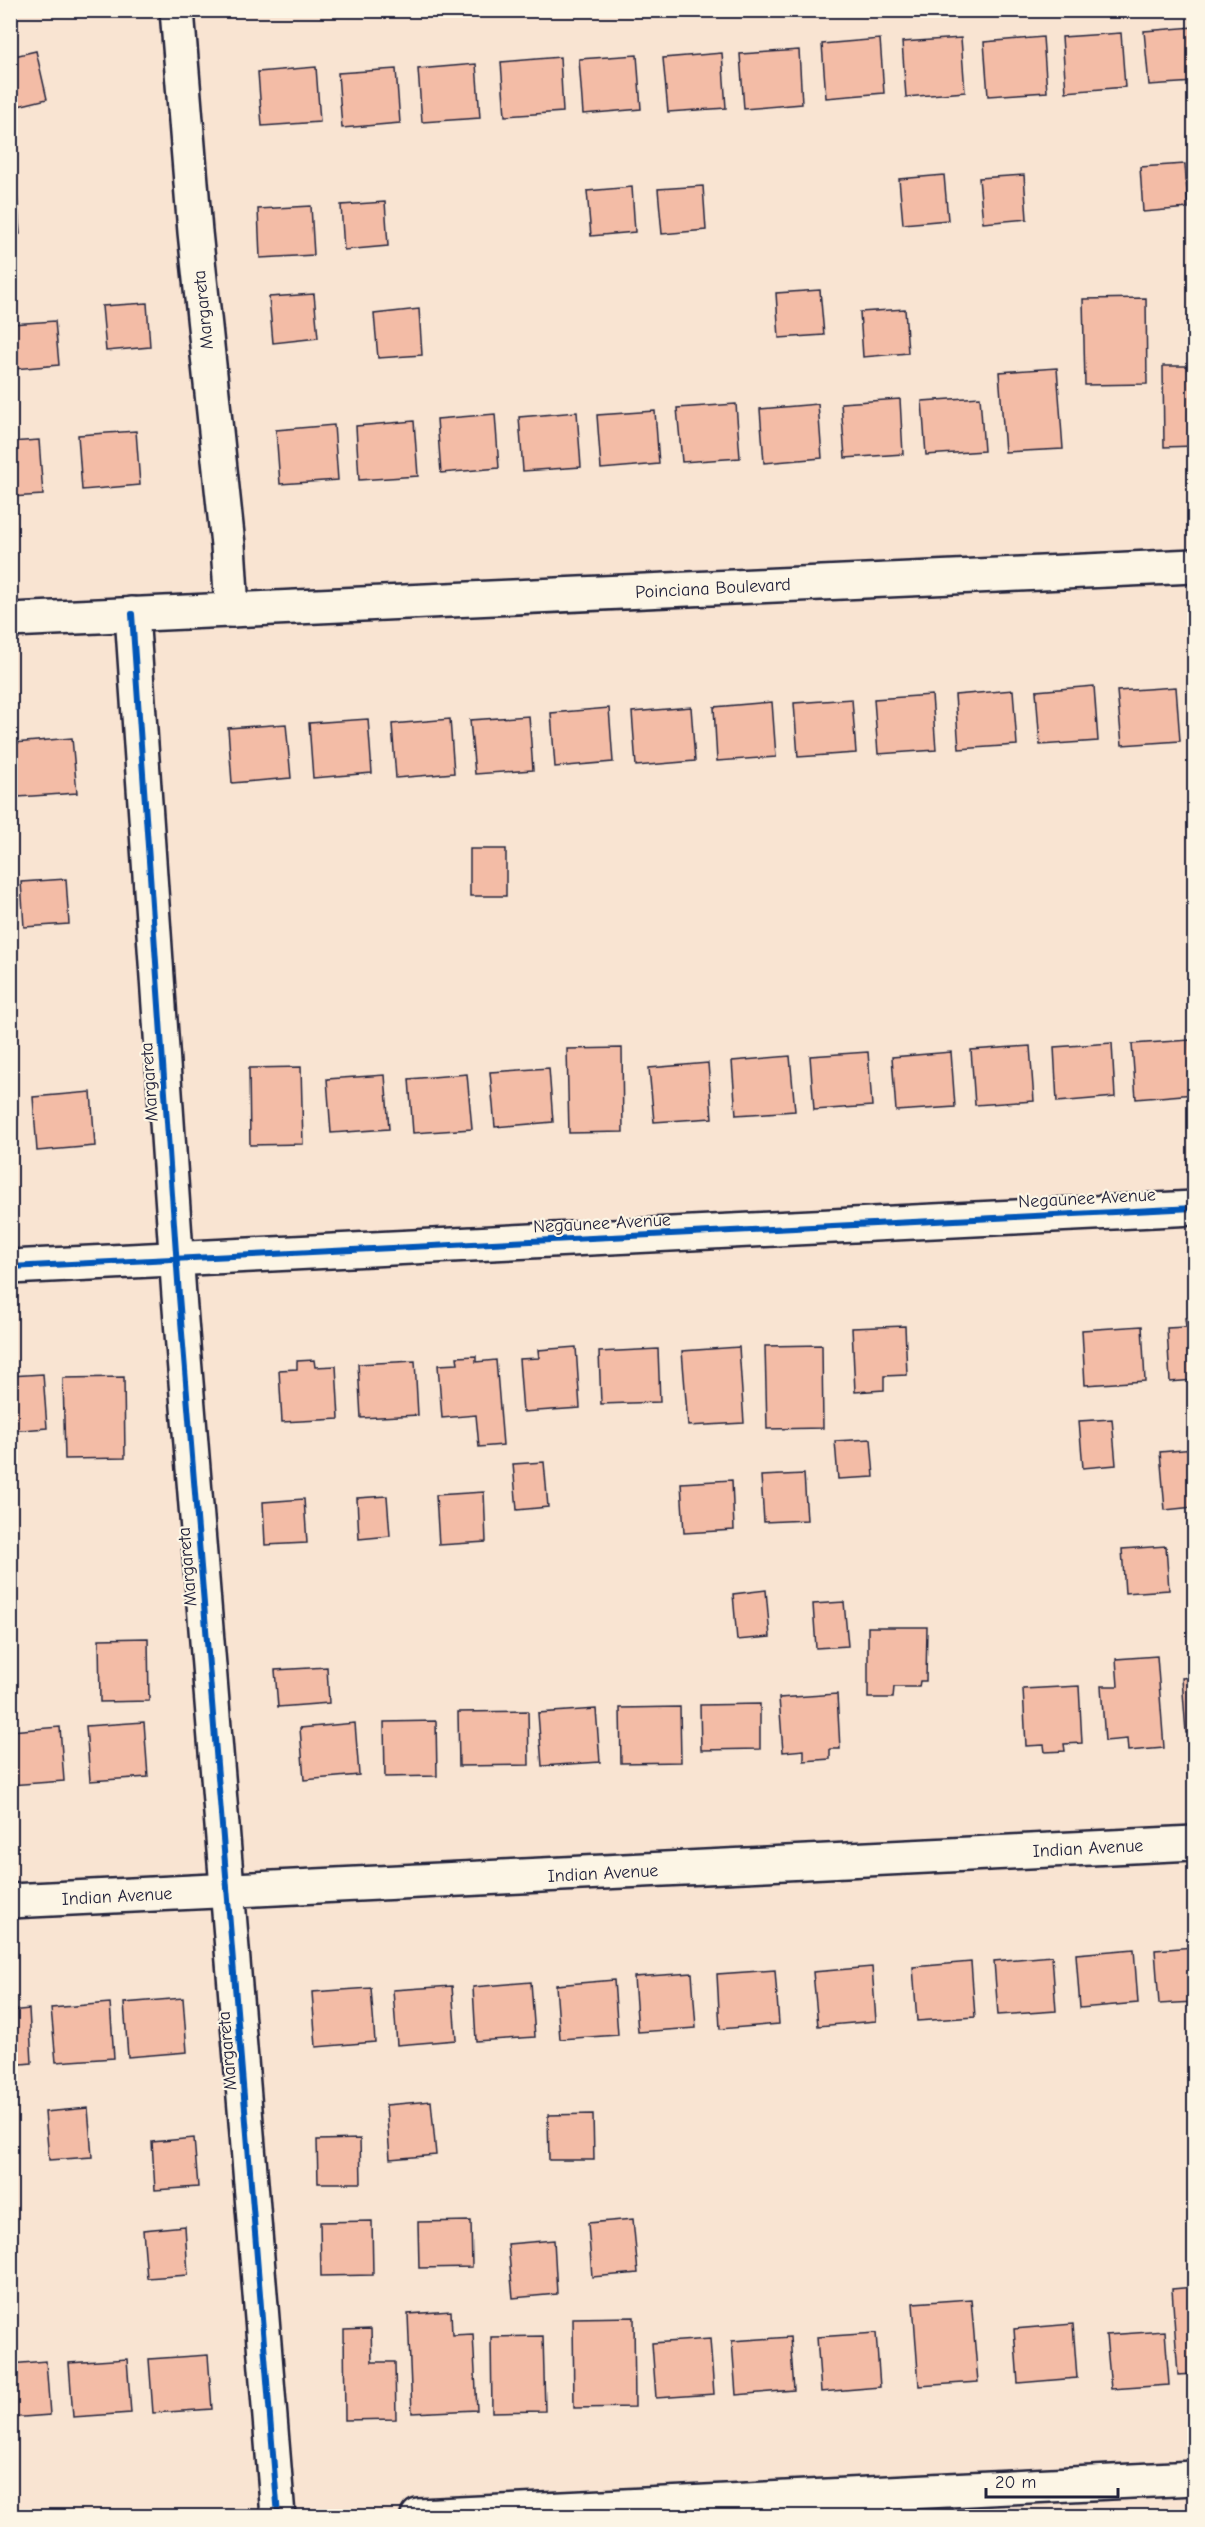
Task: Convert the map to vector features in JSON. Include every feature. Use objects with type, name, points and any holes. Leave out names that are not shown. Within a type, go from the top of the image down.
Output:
[{"type":"street","name":"Margareta","points":[[177,10],[195,232],[228,545],[232,610]]},
{"type":"street","name":"Poinciana Boulevard","points":[[132,614],[1194,566]]},
{"type":"street","name":"Margareta","points":[[132,614],[176,1259],[278,2517]]},
{"type":"street","points":[[10,620],[132,614]]},
{"type":"street","name":"Negaunee Avenue","points":[[10,1267],[1194,1208]]},
{"type":"street","name":"Indian Avenue","points":[[10,1901],[1194,1843]]},
{"type":"street","points":[[418,2517],[1194,2478]]},
{"type":"building","points":[[1194,27],[1194,82],[1149,85],[1144,31]]},
{"type":"building","points":[[1121,33],[1125,87],[1066,92],[1062,37]]},
{"type":"building","points":[[1043,37],[1047,92],[988,96],[984,42]]},
{"type":"building","points":[[961,38],[965,92],[906,97],[902,42]]},
{"type":"building","points":[[880,39],[884,93],[826,98],[822,44]]},
{"type":"building","points":[[799,50],[802,104],[744,109],[740,54]]},
{"type":"building","points":[[36,51],[47,99],[10,108],[10,57]]},
{"type":"building","points":[[722,53],[726,108],[668,112],[663,58]]},
{"type":"building","points":[[637,55],[641,109],[583,114],[579,59]]},
{"type":"building","points":[[560,57],[563,112],[505,116],[501,62]]},
{"type":"building","points":[[476,64],[480,118],[422,122],[418,69]]},
{"type":"building","points":[[316,67],[320,122],[262,126],[258,72]]},
{"type":"building","points":[[396,69],[400,123],[342,128],[338,73]]},
{"type":"building","points":[[1185,164],[1188,208],[1143,212],[1140,167]]},
{"type":"building","points":[[944,175],[948,220],[903,224],[899,179]]},
{"type":"building","points":[[1024,175],[1027,219],[983,223],[979,178]]},
{"type":"building","points":[[10,179],[16,179],[20,234],[10,235]]},
{"type":"building","points":[[703,186],[706,230],[662,234],[658,189]]},
{"type":"building","points":[[632,187],[635,232],[591,236],[587,191]]},
{"type":"building","points":[[385,202],[388,246],[344,250],[341,205]]},
{"type":"building","points":[[311,206],[314,255],[260,258],[258,209]]},
{"type":"building","points":[[820,290],[824,335],[779,338],[776,293]]},
{"type":"building","points":[[314,294],[318,338],[273,343],[269,297]]},
{"type":"building","points":[[1146,298],[1147,384],[1085,385],[1083,299]]},
{"type":"building","points":[[147,303],[150,347],[106,351],[102,306]]},
{"type":"building","points":[[419,309],[422,355],[378,358],[374,314]]},
{"type":"building","points":[[905,309],[908,353],[863,357],[860,312]]},
{"type":"building","points":[[55,321],[59,365],[14,369],[11,324]]},
{"type":"building","points":[[1163,366],[1194,366],[1194,446],[1164,447]]},
{"type":"building","points":[[1057,368],[1063,449],[1005,452],[999,372]]},
{"type":"building","points":[[980,397],[984,451],[926,455],[922,401]]},
{"type":"building","points":[[900,399],[903,454],[845,458],[841,403]]},
{"type":"building","points":[[736,404],[740,458],[682,462],[677,408]]},
{"type":"building","points":[[818,404],[822,458],[764,463],[760,409]]},
{"type":"building","points":[[655,411],[659,464],[601,469],[597,415]]},
{"type":"building","points":[[577,412],[581,467],[523,471],[519,417]]},
{"type":"building","points":[[495,414],[499,468],[441,473],[437,419]]},
{"type":"building","points":[[414,421],[418,476],[359,480],[356,426]]},
{"type":"building","points":[[334,425],[338,480],[280,484],[276,430]]},
{"type":"building","points":[[136,431],[140,485],[82,490],[78,435]]},
{"type":"building","points":[[39,440],[43,495],[10,497],[10,442]]},
{"type":"building","points":[[1094,686],[1098,741],[1040,745],[1036,691]]},
{"type":"building","points":[[1176,687],[1180,741],[1122,745],[1117,691]]},
{"type":"building","points":[[1013,690],[1017,745],[959,749],[955,695]]},
{"type":"building","points":[[932,695],[936,750],[878,754],[874,699]]},
{"type":"building","points":[[852,699],[856,753],[798,757],[794,703]]},
{"type":"building","points":[[772,702],[776,757],[717,761],[714,707]]},
{"type":"building","points":[[691,707],[695,761],[636,766],[632,712]]},
{"type":"building","points":[[609,708],[613,762],[555,767],[551,713]]},
{"type":"building","points":[[529,716],[533,770],[475,774],[470,720]]},
{"type":"building","points":[[368,719],[372,773],[313,778],[309,723]]},
{"type":"building","points":[[450,719],[454,773],[396,778],[392,724]]},
{"type":"building","points":[[286,724],[291,778],[232,783],[228,728]]},
{"type":"building","points":[[72,738],[77,793],[18,797],[14,743]]},
{"type":"building","points":[[470,849],[506,849],[506,896],[470,896]]},
{"type":"building","points":[[66,879],[69,924],[24,927],[21,882]]},
{"type":"building","points":[[14,980],[18,1025],[10,1026],[10,981]]},
{"type":"building","points":[[1190,1040],[1194,1094],[1136,1099],[1132,1044]]},
{"type":"building","points":[[1112,1043],[1115,1097],[1057,1102],[1054,1047]]},
{"type":"building","points":[[1030,1046],[1034,1101],[975,1105],[971,1050]]},
{"type":"building","points":[[622,1048],[623,1132],[569,1133],[567,1049]]},
{"type":"building","points":[[868,1052],[872,1106],[814,1110],[810,1056]]},
{"type":"building","points":[[951,1052],[955,1107],[896,1111],[892,1057]]},
{"type":"building","points":[[790,1056],[795,1111],[736,1115],[732,1061]]},
{"type":"building","points":[[708,1063],[712,1118],[654,1122],[649,1068]]},
{"type":"building","points":[[301,1067],[303,1144],[250,1145],[249,1068]]},
{"type":"building","points":[[549,1068],[553,1122],[495,1127],[490,1072]]},
{"type":"building","points":[[467,1074],[472,1129],[413,1133],[409,1079]]},
{"type":"building","points":[[385,1075],[389,1129],[331,1133],[327,1079]]},
{"type":"building","points":[[91,1092],[95,1146],[37,1151],[33,1097]]},
{"type":"building","points":[[1194,1317],[1194,1380],[1170,1382],[1167,1328],[1186,1327],[1185,1318]]},
{"type":"building","points":[[905,1326],[907,1375],[884,1376],[884,1390],[855,1392],[852,1328]]},
{"type":"building","points":[[1142,1326],[1145,1381],[1085,1385],[1082,1330]]},
{"type":"building","points":[[822,1345],[823,1428],[767,1429],[765,1346]]},
{"type":"building","points":[[576,1347],[580,1408],[523,1412],[519,1359],[539,1358],[538,1350]]},
{"type":"building","points":[[739,1347],[744,1423],[688,1426],[682,1351]]},
{"type":"building","points":[[658,1349],[660,1402],[601,1404],[599,1352]]},
{"type":"building","points":[[476,1356],[476,1362],[496,1360],[503,1445],[479,1447],[476,1415],[442,1418],[438,1365],[458,1364],[457,1357]]},
{"type":"building","points":[[314,1360],[315,1367],[336,1366],[339,1419],[282,1422],[279,1370],[297,1369],[297,1361]]},
{"type":"building","points":[[415,1361],[418,1415],[361,1418],[358,1364]]},
{"type":"building","points":[[43,1374],[47,1428],[10,1431],[10,1376]]},
{"type":"building","points":[[124,1377],[125,1458],[65,1459],[63,1378]]},
{"type":"building","points":[[1112,1419],[1116,1465],[1083,1468],[1079,1421]]},
{"type":"building","points":[[871,1439],[874,1477],[838,1479],[835,1441]]},
{"type":"building","points":[[1194,1449],[1194,1507],[1165,1510],[1160,1452]]},
{"type":"building","points":[[544,1462],[548,1507],[517,1510],[513,1464]]},
{"type":"building","points":[[804,1474],[807,1520],[764,1522],[761,1476]]},
{"type":"building","points":[[732,1480],[734,1530],[684,1533],[681,1483]]},
{"type":"building","points":[[484,1492],[486,1542],[439,1545],[436,1495]]},
{"type":"building","points":[[387,1496],[390,1536],[359,1539],[357,1498]]},
{"type":"building","points":[[304,1499],[307,1543],[265,1545],[263,1502]]},
{"type":"building","points":[[1166,1546],[1169,1590],[1125,1593],[1122,1549]]},
{"type":"building","points":[[766,1590],[770,1637],[737,1640],[733,1594]]},
{"type":"building","points":[[844,1602],[848,1646],[816,1648],[813,1604]]},
{"type":"building","points":[[868,1627],[927,1627],[926,1681],[920,1681],[919,1687],[894,1687],[893,1698],[868,1698]]},
{"type":"building","points":[[148,1638],[149,1701],[100,1702],[99,1639]]},
{"type":"building","points":[[1157,1656],[1164,1748],[1128,1751],[1127,1739],[1105,1741],[1101,1686],[1118,1686],[1116,1659]]},
{"type":"building","points":[[327,1667],[329,1703],[278,1707],[275,1670]]},
{"type":"building","points":[[1194,1677],[1194,1732],[1186,1733],[1182,1678]]},
{"type":"building","points":[[1079,1686],[1082,1743],[1064,1744],[1065,1751],[1045,1752],[1044,1745],[1026,1746],[1023,1689]]},
{"type":"building","points":[[837,1694],[840,1749],[830,1749],[830,1759],[804,1761],[804,1750],[783,1752],[779,1698]]},
{"type":"building","points":[[760,1704],[760,1749],[701,1750],[700,1705]]},
{"type":"building","points":[[680,1707],[681,1762],[621,1763],[620,1708]]},
{"type":"building","points":[[596,1709],[600,1762],[542,1766],[538,1713]]},
{"type":"building","points":[[528,1711],[529,1765],[459,1766],[458,1712]]},
{"type":"building","points":[[436,1721],[437,1776],[385,1777],[384,1722]]},
{"type":"building","points":[[144,1722],[148,1777],[90,1781],[86,1726]]},
{"type":"building","points":[[355,1723],[359,1775],[304,1780],[300,1728]]},
{"type":"building","points":[[60,1727],[64,1781],[10,1785],[10,1731]]},
{"type":"building","points":[[1194,1947],[1194,2002],[1159,2004],[1155,1950]]},
{"type":"building","points":[[1134,1949],[1138,2003],[1080,2008],[1076,1954]]},
{"type":"building","points":[[1052,1956],[1056,2011],[998,2015],[994,1961]]},
{"type":"building","points":[[971,1962],[975,2017],[917,2021],[913,1967]]},
{"type":"building","points":[[872,1967],[876,2021],[818,2026],[813,1972]]},
{"type":"building","points":[[775,1970],[779,2024],[720,2029],[717,1974]]},
{"type":"building","points":[[692,1973],[696,2028],[638,2032],[634,1977]]},
{"type":"building","points":[[614,1980],[618,2035],[560,2039],[556,1985]]},
{"type":"building","points":[[531,1982],[535,2037],[476,2041],[473,1987]]},
{"type":"building","points":[[452,1986],[456,2040],[397,2045],[393,1990]]},
{"type":"building","points":[[371,1988],[375,2042],[316,2047],[312,1992]]},
{"type":"building","points":[[183,1998],[187,2052],[128,2057],[124,2003]]},
{"type":"building","points":[[110,2003],[114,2058],[56,2062],[51,2008]]},
{"type":"building","points":[[29,2009],[32,2063],[10,2065],[10,2011]]},
{"type":"building","points":[[431,2101],[436,2155],[390,2159],[386,2105]]},
{"type":"building","points":[[88,2108],[92,2157],[49,2160],[45,2112]]},
{"type":"building","points":[[593,2114],[594,2160],[549,2160],[548,2115]]},
{"type":"building","points":[[194,2138],[198,2187],[155,2190],[152,2142]]},
{"type":"building","points":[[360,2139],[361,2183],[318,2183],[317,2140]]},
{"type":"building","points":[[633,2219],[638,2273],[592,2277],[588,2223]]},
{"type":"building","points":[[372,2221],[373,2275],[321,2276],[320,2222]]},
{"type":"building","points":[[471,2221],[472,2267],[419,2268],[418,2222]]},
{"type":"building","points":[[185,2226],[188,2275],[147,2278],[143,2230]]},
{"type":"building","points":[[554,2240],[557,2294],[513,2298],[508,2244]]},
{"type":"building","points":[[1194,2287],[1194,2374],[1178,2375],[1172,2289]]},
{"type":"building","points":[[971,2299],[978,2382],[919,2386],[913,2303]]},
{"type":"building","points":[[451,2311],[452,2335],[473,2334],[477,2410],[412,2413],[408,2314]]},
{"type":"building","points":[[634,2317],[635,2407],[574,2408],[573,2318]]},
{"type":"building","points":[[1073,2324],[1077,2378],[1018,2383],[1014,2329]]},
{"type":"building","points":[[371,2329],[372,2362],[395,2362],[396,2419],[345,2420],[344,2330]]},
{"type":"building","points":[[1165,2331],[1169,2385],[1111,2389],[1106,2335]]},
{"type":"building","points":[[876,2333],[880,2387],[821,2392],[817,2337]]},
{"type":"building","points":[[543,2336],[545,2411],[492,2412],[491,2337]]},
{"type":"building","points":[[790,2337],[794,2390],[736,2395],[732,2341]]},
{"type":"building","points":[[710,2339],[714,2394],[656,2398],[652,2343]]},
{"type":"building","points":[[208,2355],[212,2409],[153,2413],[149,2359]]},
{"type":"building","points":[[127,2359],[131,2413],[73,2417],[69,2363]]},
{"type":"building","points":[[46,2361],[50,2415],[10,2418],[10,2364]]},
{"type":"cycle path","points":[[132,614],[179,1296],[278,2516]]},
{"type":"cycle path","points":[[10,1267],[1194,1208]]}]
